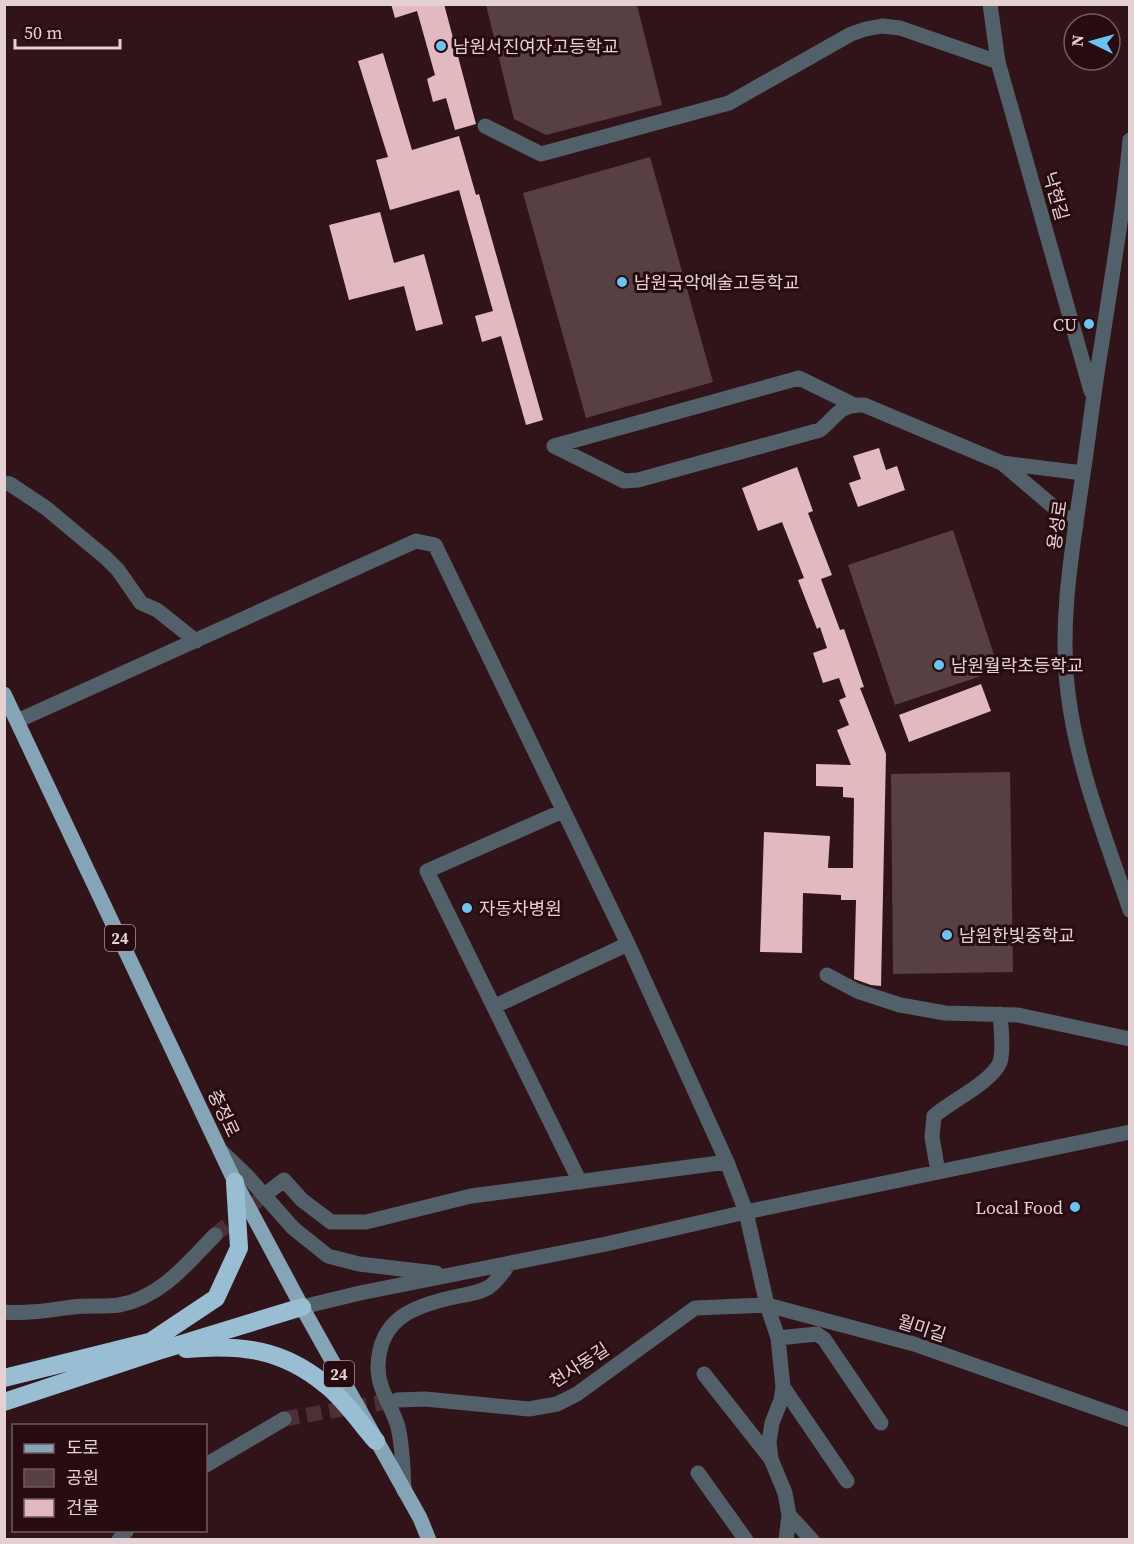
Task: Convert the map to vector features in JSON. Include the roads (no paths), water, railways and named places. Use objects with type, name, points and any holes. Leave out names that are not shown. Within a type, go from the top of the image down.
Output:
[{"type":"highway","points":[[4,1402],[154,1346],[216,1298],[239,1248],[235,1182]]},
{"type":"highway","points":[[4,1378],[154,1346],[302,1307]]},
{"type":"highway","points":[[154,1346],[250,1349],[273,1353],[294,1363],[327,1386],[376,1441]]},
{"type":"main road","name":"충정로","points":[[4,694],[235,1182],[429,1539]]},
{"type":"street","name":"낙현길","points":[[990,4],[998,62],[1093,396]]},
{"type":"street","points":[[485,126],[541,154],[729,103],[851,34],[882,26],[900,28],[998,62]]},
{"type":"street","name":"용성로","points":[[1130,140],[1126,184],[1093,396],[1067,595],[1065,647],[1068,692],[1077,749],[1130,910]]},
{"type":"street","points":[[852,404],[841,408],[820,430],[638,480],[624,481],[554,446],[799,378],[852,404],[864,405],[1002,463],[1083,473]]},
{"type":"street","points":[[1002,463],[1076,526]]},
{"type":"street","points":[[4,483],[10,484],[46,508],[118,570],[141,603],[157,610],[196,641]]},
{"type":"street","points":[[17,721],[416,541],[435,545],[628,944],[727,1162],[746,1212],[767,1305],[777,1338],[783,1387],[769,1442],[771,1459],[785,1493],[789,1515],[786,1539]]},
{"type":"street","points":[[563,811],[427,871],[495,1006],[579,1182]]},
{"type":"street","points":[[495,1006],[628,944]]},
{"type":"street","points":[[827,975],[857,991],[900,1005],[945,1013],[1018,1015],[1130,1039]]},
{"type":"street","points":[[938,1172],[932,1137],[934,1116],[984,1081],[1000,1062],[1002,1036],[1000,1014]]},
{"type":"street","points":[[302,1307],[1130,1132]]},
{"type":"street","points":[[221,1151],[247,1176],[293,1228],[328,1256],[359,1264],[454,1274]]},
{"type":"street","points":[[271,1190],[284,1180],[302,1200],[331,1222],[366,1222],[471,1196],[727,1162]]},
{"type":"street","points":[[4,1312],[39,1313],[76,1307],[99,1308],[133,1301],[170,1281],[215,1235]]},
{"type":"street","points":[[404,1491],[397,1425],[379,1380],[378,1366],[382,1343],[393,1324],[413,1308],[475,1293],[489,1287],[510,1263]]},
{"type":"street","name":"월미길","points":[[695,1308],[767,1305],[914,1344],[1130,1420]]},
{"type":"street","name":"천사동길","points":[[397,1400],[425,1399],[529,1409],[557,1404],[577,1394],[695,1308]]},
{"type":"street","points":[[777,1338],[817,1334],[824,1339],[881,1423]]},
{"type":"street","points":[[704,1374],[771,1459]]},
{"type":"street","points":[[783,1387],[847,1481]]},
{"type":"street","points":[[207,1464],[284,1419]]},
{"type":"street","points":[[698,1473],[746,1539]]},
{"type":"street","points":[[789,1515],[812,1539]]},
{"type":"tunnel","points":[[215,1235],[271,1190]]},
{"type":"tunnel","points":[[284,1419],[397,1400]]},
{"type":"place","name":"남원서진여자고등학교","points":[[441,46]]},
{"type":"place","name":"남원국악예술고등학교","points":[[622,282]]},
{"type":"place","name":"CU","points":[[1089,324]]},
{"type":"place","name":"남원월락초등학교","points":[[939,665]]},
{"type":"place","name":"자동차병원","points":[[467,908]]},
{"type":"place","name":"남원한빛중학교","points":[[947,935]]},
{"type":"place","name":"Local Food","points":[[1075,1207]]}]
